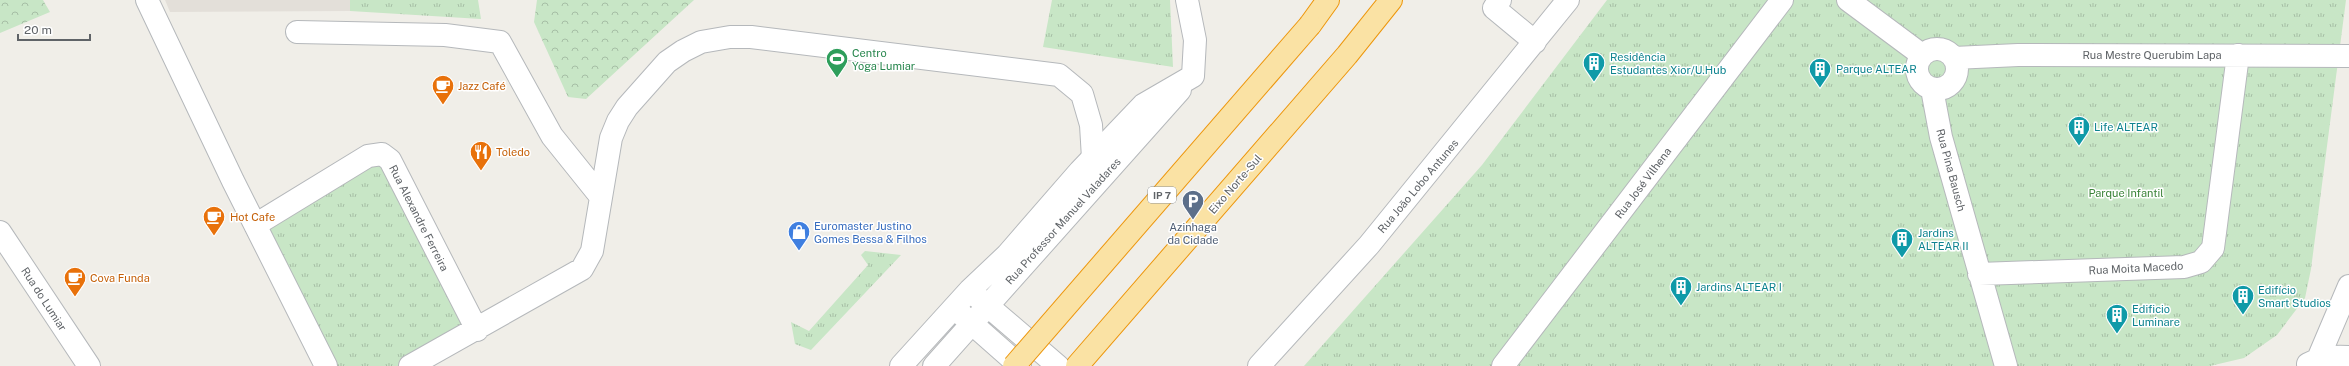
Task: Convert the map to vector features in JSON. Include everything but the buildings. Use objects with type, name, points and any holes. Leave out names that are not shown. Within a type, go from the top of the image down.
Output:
[{"type":"highway","name":"IP 7","points":[[1014,366],[1310,25],[1328,0]]},
{"type":"highway","name":"Eixo Norte-Sul","points":[[1077,366],[1347,55],[1391,0]]},
{"type":"street","points":[[147,0],[254,225],[326,366]]},
{"type":"street","points":[[1187,0],[1196,40],[1193,76]]},
{"type":"street","points":[[1500,0],[1494,8],[1535,42]]},
{"type":"street","name":"Rua João Lobo Antunes","points":[[1259,366],[1369,245],[1568,0]]},
{"type":"street","name":"Rua José Vilhena","points":[[1503,366],[1782,0]]},
{"type":"street","points":[[1848,0],[1922,55]]},
{"type":"street","points":[[297,32],[445,35],[500,42],[552,136],[601,197]]},
{"type":"street","points":[[410,366],[477,330],[582,269],[592,251],[611,138],[618,121],[627,107],[667,62],[682,51],[701,42],[730,37],[751,37],[1059,75],[1082,94],[1091,125],[1093,158]]},
{"type":"street","points":[[1932,49],[1945,50],[1954,58],[1957,71],[1952,83],[1939,89],[1932,88],[1926,86],[1918,75],[1917,68],[1922,55],[1932,49]]},
{"type":"street","name":"Rua Mestre Querubim Lapa","points":[[1954,58],[2018,55],[2349,56]]},
{"type":"street","name":"Rua Moita Macedo","points":[[1979,274],[2184,267],[2201,262],[2213,248],[2238,55]]},
{"type":"street","name":"Rua Professor Manuel Valadares","points":[[901,366],[970,290],[1007,255],[1093,158],[1143,105],[1193,76]]},
{"type":"street","name":"Rua Professor Manuel Valadares","points":[[934,366],[1193,76]]},
{"type":"street","name":"Rua Pina Bausch","points":[[1932,88],[1941,137],[2006,366]]},
{"type":"street","name":"Rua Alexandre Ferreira","points":[[254,225],[368,156],[382,154],[390,160],[477,330]]},
{"type":"street","name":"Rua do Lumiar","points":[[0,232],[89,366]]},
{"type":"street","points":[[2312,363],[2349,286]]},
{"type":"street","points":[[970,290],[1058,366]]},
{"type":"street","points":[[954,308],[1020,366]]},
{"type":"street","points":[[2312,363],[2334,356],[2349,357]]},
{"type":"shaded area","points":[[165,0],[350,0],[350,11],[170,12]]},
{"type":"green space","points":[[0,0],[43,0],[50,12],[0,33]]},
{"type":"green space","points":[[350,0],[478,0],[481,19],[350,11]]},
{"type":"green space","points":[[537,0],[694,0],[586,99],[568,97],[534,22]]},
{"type":"green space","points":[[1052,0],[1170,0],[1173,67],[1043,47]]},
{"type":"green space","name":"Parque Infantil","points":[[1607,0],[2346,0],[2311,269],[2305,298],[2277,335],[2244,358],[2210,366],[1304,366],[1482,165]]},
{"type":"green space","points":[[376,154],[477,330],[410,366],[326,366],[255,225]]},
{"type":"green space","points":[[865,251],[901,255],[811,350],[795,344],[791,322],[809,331],[868,265],[861,255]]},
{"type":"place","name":"Centro Yoga Lumiar","points":[[837,78]]},
{"type":"place","name":"Residência Estudantes Xior/U.Hub","points":[[1594,82]]},
{"type":"place","name":"Parque ALTEAR","points":[[1820,88]]},
{"type":"place","name":"Jazz Café","points":[[443,106]]},
{"type":"place","name":"Life ALTEAR","points":[[2079,146]]},
{"type":"place","name":"Toledo","points":[[481,172]]},
{"type":"place","name":"Azinhaga da Cidade","points":[[1193,220]]},
{"type":"place","name":"Hot Cafe","points":[[214,236]]},
{"type":"place","name":"Euromaster Justino Gomes Bessa & Filhos","points":[[799,252]]},
{"type":"place","name":"Jardins ALTEAR II","points":[[1902,258]]},
{"type":"place","name":"Cova Funda","points":[[75,298]]},
{"type":"place","name":"Jardins ALTEAR I","points":[[1681,306]]},
{"type":"place","name":"Edifício Smart Studios","points":[[2243,316]]},
{"type":"place","name":"Edificio Luminare","points":[[2117,334]]}]
